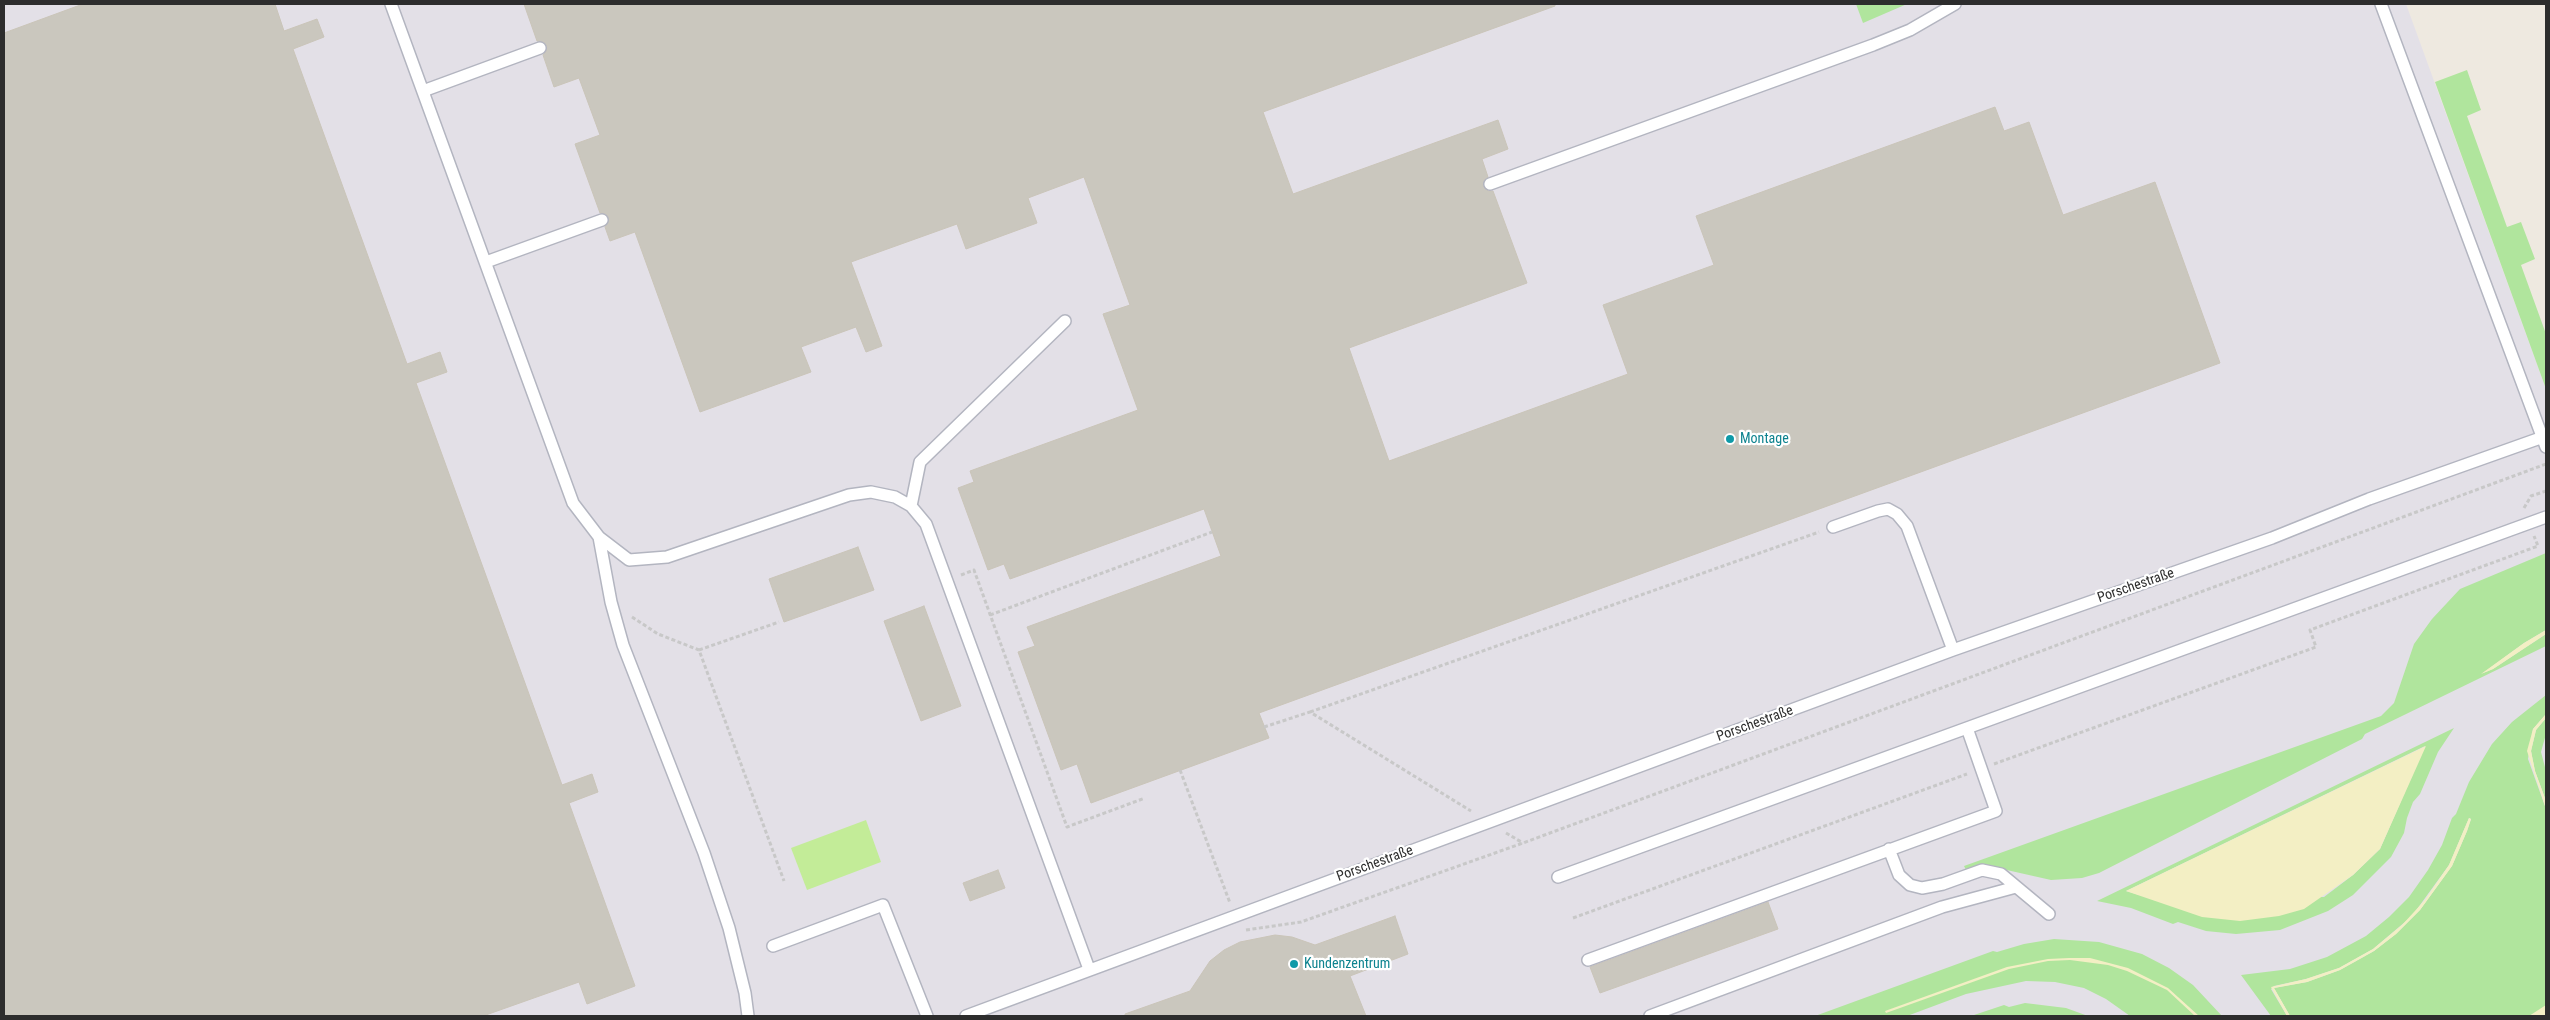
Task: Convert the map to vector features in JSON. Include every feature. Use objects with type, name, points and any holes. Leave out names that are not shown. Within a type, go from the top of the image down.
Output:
[{"type":"lane","points":[[391,4],[573,503],[599,537],[629,560],[667,557],[849,495],[871,492],[895,497],[911,506],[926,524],[1089,969]]},
{"type":"lane","points":[[1490,184],[1873,45],[1910,30],[1955,4]]},
{"type":"lane","points":[[2381,4],[2545,441]]},
{"type":"lane","points":[[423,91],[540,48]]},
{"type":"lane","points":[[486,262],[602,220]]},
{"type":"lane","points":[[911,506],[920,462],[1065,322]]},
{"type":"lane","name":"Porschestraße","points":[[966,1016],[1954,650],[2272,538],[2369,499],[2545,441]]},
{"type":"lane","points":[[1833,527],[1878,511],[1888,509],[1897,514],[1907,526],[1954,650]]},
{"type":"lane","points":[[1558,877],[2546,517]]},
{"type":"lane","points":[[599,537],[611,602],[623,645],[704,853],[729,928],[745,992],[748,1016]]},
{"type":"lane","points":[[1588,960],[1996,811],[1967,728]]},
{"type":"lane","points":[[1889,849],[1899,875],[1910,885],[1922,888],[1943,884],[1982,870],[2001,874],[2050,914]]},
{"type":"lane","points":[[1650,1016],[1942,907],[2016,887]]},
{"type":"lane","points":[[773,946],[883,905],[927,1016]]},
{"type":"path","points":[[1180,770],[1240,931],[1301,922],[1523,843],[2546,464]]},
{"type":"path","points":[[1573,918],[2316,647],[2310,630],[2538,546],[2523,510],[2531,496],[2546,491]]},
{"type":"path","points":[[1264,727],[1833,527]]},
{"type":"path","points":[[990,615],[1212,532]]},
{"type":"path","points":[[946,582],[974,570],[1067,827],[1145,798]]},
{"type":"path","points":[[611,602],[658,634],[699,650],[779,622]]},
{"type":"path","points":[[699,650],[784,880]]},
{"type":"path","points":[[1310,712],[1523,843]]},
{"type":"shaded area","points":[[4,4],[2406,4],[2546,389],[2546,1016],[4,1016]]},
{"type":"green space","points":[[1856,4],[1907,4],[1863,23]]},
{"type":"green space","points":[[2467,70],[2481,110],[2467,116],[2507,227],[2521,222],[2535,259],[2521,265],[2546,334],[2546,389],[2435,82]]},
{"type":"green space","points":[[2546,553],[2546,630],[2524,643],[2483,673],[2493,669],[2546,634],[2546,646],[2365,734],[2362,739],[2099,873],[2082,878],[2051,880],[1989,866],[1979,866],[1966,870],[1964,866],[2381,716],[2394,703],[2414,644],[2432,619],[2460,589]]},
{"type":"green space","points":[[2546,695],[2546,714],[2533,729],[2528,759],[2546,809],[2546,1016],[2290,1016],[2274,988],[2307,982],[2340,970],[2374,951],[2396,934],[2420,910],[2452,866],[2467,831],[2471,819],[2469,818],[2449,865],[2412,916],[2373,949],[2339,968],[2306,979],[2274,986],[2271,989],[2287,1016],[2271,1016],[2241,975],[2290,969],[2327,957],[2366,936],[2389,917],[2409,897],[2428,870],[2442,845],[2469,782],[2492,744],[2512,722]]},
{"type":"green space","points":[[2546,718],[2546,734],[2541,752],[2546,771],[2546,801],[2535,771],[2531,751],[2536,730]]},
{"type":"green space","points":[[2454,728],[2438,752],[2420,794],[2413,802],[2404,833],[2391,857],[2353,895],[2328,911],[2280,930],[2236,934],[2206,931],[2178,922],[2173,924],[2131,908],[2097,901]],"holes":[[[2425,746],[2380,849],[2353,875],[2324,897],[2146,897],[2126,891]]]},
{"type":"green space","points":[[866,820],[881,862],[807,890],[791,848]]},
{"type":"green space","points":[[2054,939],[2099,942],[2142,954],[2169,968],[2193,985],[2222,1016],[2130,1016],[2106,999],[2084,988],[2055,982],[2026,981],[1966,994],[1907,1016],[1815,1016],[1993,951],[1997,952],[2024,944]]},
{"type":"green space","points":[[2025,1003],[2066,1008],[2088,1016],[1971,1016],[2004,1005],[2009,1007]]},
{"type":"sand","points":[[2546,630],[2546,634],[2493,669],[2481,674],[2524,643]]},
{"type":"sand","points":[[2546,714],[2546,718],[2536,730],[2531,751],[2535,771],[2546,801],[2546,809],[2527,751],[2533,729]]},
{"type":"sand","points":[[2426,746],[2380,849],[2353,875],[2304,909],[2279,916],[2240,921],[2202,917],[2126,891]]},
{"type":"sand","points":[[2469,818],[2471,819],[2467,831],[2452,866],[2420,910],[2396,934],[2374,951],[2340,970],[2307,982],[2274,988],[2290,1016],[2287,1016],[2271,987],[2306,979],[2339,968],[2373,949],[2402,925],[2425,900],[2449,865]]},
{"type":"sand","points":[[2090,958],[2128,968],[2168,988],[2199,1016],[2195,1016],[2167,990],[2127,971],[2108,965],[2070,960],[2048,961],[2009,969],[1886,1013],[1885,1011],[2007,967],[2048,959]]},
{"type":"sand","points":[[2546,1005],[2546,1016],[2529,1016]]},
{"type":"building","points":[[83,4],[275,4],[284,31],[317,19],[324,37],[293,49],[407,364],[440,352],[447,372],[416,383],[562,785],[592,774],[598,792],[569,803],[635,986],[587,1004],[579,982],[483,1016],[4,1016],[4,33]]},
{"type":"building","name":"Montage","points":[[524,4],[1555,4],[1555,6],[1263,112],[1293,194],[1498,120],[1508,149],[1482,159],[1488,177],[1484,180],[1483,186],[1488,191],[1493,191],[1527,283],[1349,348],[1389,461],[1628,374],[1603,305],[1714,265],[1696,216],[1995,107],[2004,131],[2029,122],[2063,215],[2155,182],[2220,363],[1259,713],[1269,738],[1091,803],[1077,764],[1061,770],[1018,652],[1035,646],[1027,627],[1221,556],[1204,509],[1010,579],[1004,564],[988,570],[958,488],[974,482],[970,471],[1138,410],[1103,314],[1130,305],[1084,177],[1028,198],[1037,223],[966,249],[957,224],[851,262],[882,346],[866,352],[856,327],[801,347],[811,372],[700,412],[635,232],[610,241],[605,227],[609,218],[606,214],[600,213],[575,144],[600,135],[579,78],[554,87],[543,55],[546,52],[547,46],[544,42],[537,41]]},
{"type":"building","points":[[858,547],[874,590],[784,622],[769,579]]},
{"type":"building","points":[[924,606],[961,706],[921,721],[884,621]]},
{"type":"building","points":[[998,870],[1005,888],[970,901],[963,883]]},
{"type":"building","points":[[1768,902],[1778,929],[1600,993],[1590,967]]},
{"type":"building","name":"Kundenzentrum","points":[[1395,916],[1408,954],[1350,976],[1366,1016],[1125,1016],[1125,1014],[1190,991],[1210,961],[1224,950],[1240,942],[1275,935],[1292,937],[1315,945]]},
{"type":"place","name":"Montage","points":[[1730,439]]},
{"type":"place","name":"Kundenzentrum","points":[[1294,964]]}]
